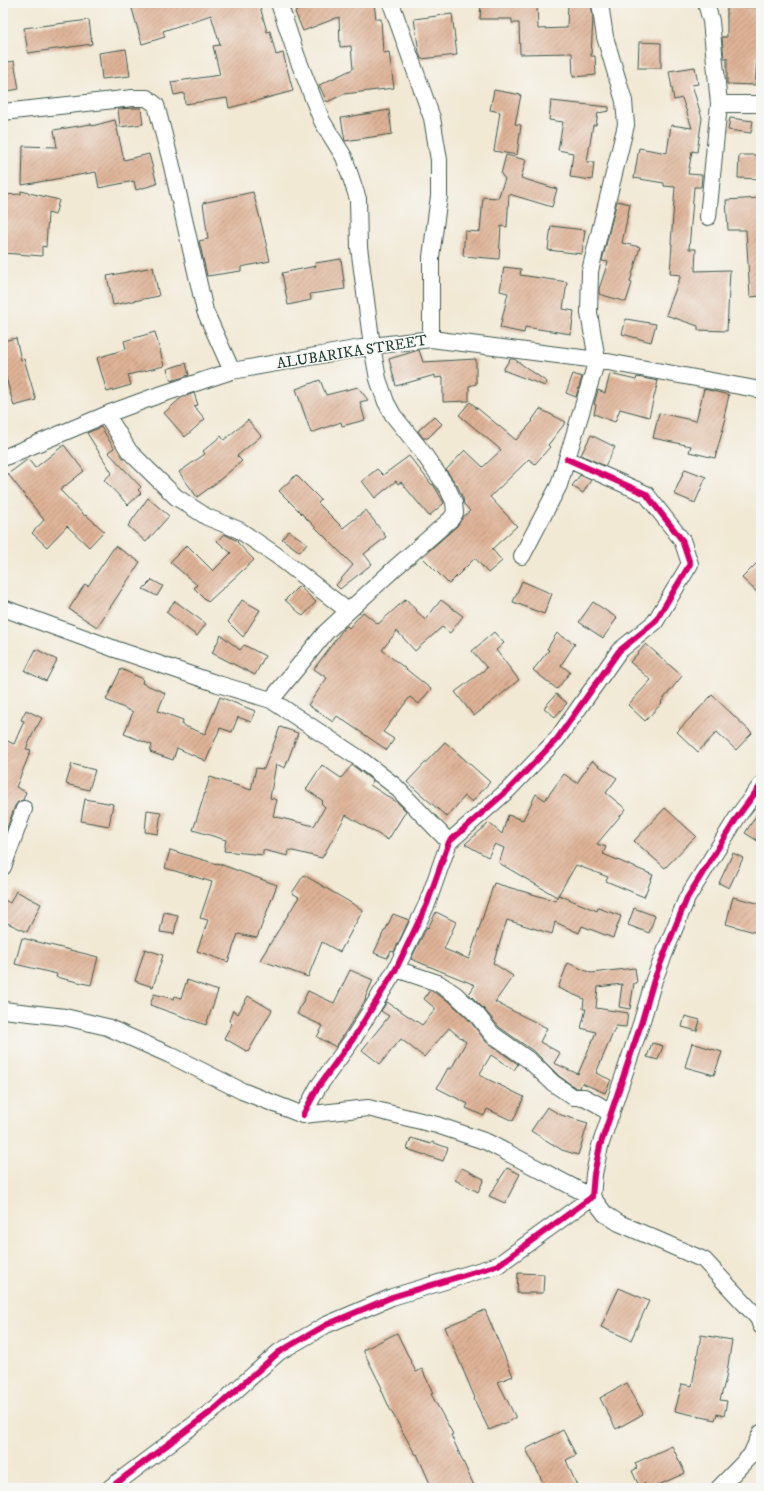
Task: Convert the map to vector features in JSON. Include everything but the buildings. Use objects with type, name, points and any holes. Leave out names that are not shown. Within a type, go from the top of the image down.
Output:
[{"type":"street","points":[[271,700],[326,632],[396,567],[451,519],[455,512],[454,502],[448,489],[421,450],[393,415],[386,402],[378,379],[372,346],[359,247],[358,199],[344,157],[322,120],[297,57],[279,3]]},
{"type":"street","points":[[391,3],[432,118],[439,160],[439,196],[431,257],[431,339]]},
{"type":"street","points":[[522,556],[559,485],[597,360],[589,314],[590,271],[626,125],[624,101],[605,37],[600,3]]},
{"type":"street","points":[[706,3],[711,21],[719,104],[708,217]]},
{"type":"street","points":[[3,112],[133,98],[147,98],[156,105],[171,162],[205,311],[232,371]]},
{"type":"street","points":[[719,104],[761,104]]},
{"type":"street","name":"ALUBARIKA STREET","points":[[3,458],[156,396],[232,371],[372,346],[431,339],[597,360],[761,390]]},
{"type":"street","points":[[107,415],[130,451],[176,497],[207,517],[239,530],[276,555],[348,611]]},
{"type":"street","points":[[302,1115],[318,1087],[353,1039],[396,969],[427,904],[449,842],[508,790],[557,739],[619,651],[655,622],[690,564],[682,540],[646,494],[567,459]]},
{"type":"street","points":[[3,608],[115,649],[218,684],[271,700],[360,760],[395,786],[449,842]]},
{"type":"street","points":[[110,1488],[216,1408],[279,1352],[326,1324],[392,1297],[498,1265],[592,1197],[594,1174],[600,1146],[654,980],[687,898],[738,816],[761,785]]},
{"type":"street","points":[[3,867],[24,809]]},
{"type":"street","points":[[396,969],[438,983],[456,995],[492,1034],[530,1061],[553,1083],[573,1097],[584,1098],[599,1105],[611,1115]]},
{"type":"street","points":[[3,1010],[65,1017],[107,1027],[170,1055],[242,1091],[302,1115],[368,1108],[437,1125],[487,1142],[592,1197],[605,1214],[619,1223],[704,1260],[758,1318],[761,1326]]},
{"type":"street","points":[[719,1488],[751,1455],[761,1433]]},
{"type":"cycle path","points":[[303,1115],[318,1087],[353,1039],[396,969],[427,904],[449,842],[508,790],[557,739],[619,651],[655,622],[690,564],[682,540],[646,494],[567,459]]},
{"type":"cycle path","points":[[110,1488],[216,1408],[279,1352],[326,1325],[392,1297],[498,1265],[592,1197],[594,1174],[600,1146],[641,1024],[654,980],[687,898],[738,816],[761,785]]}]
